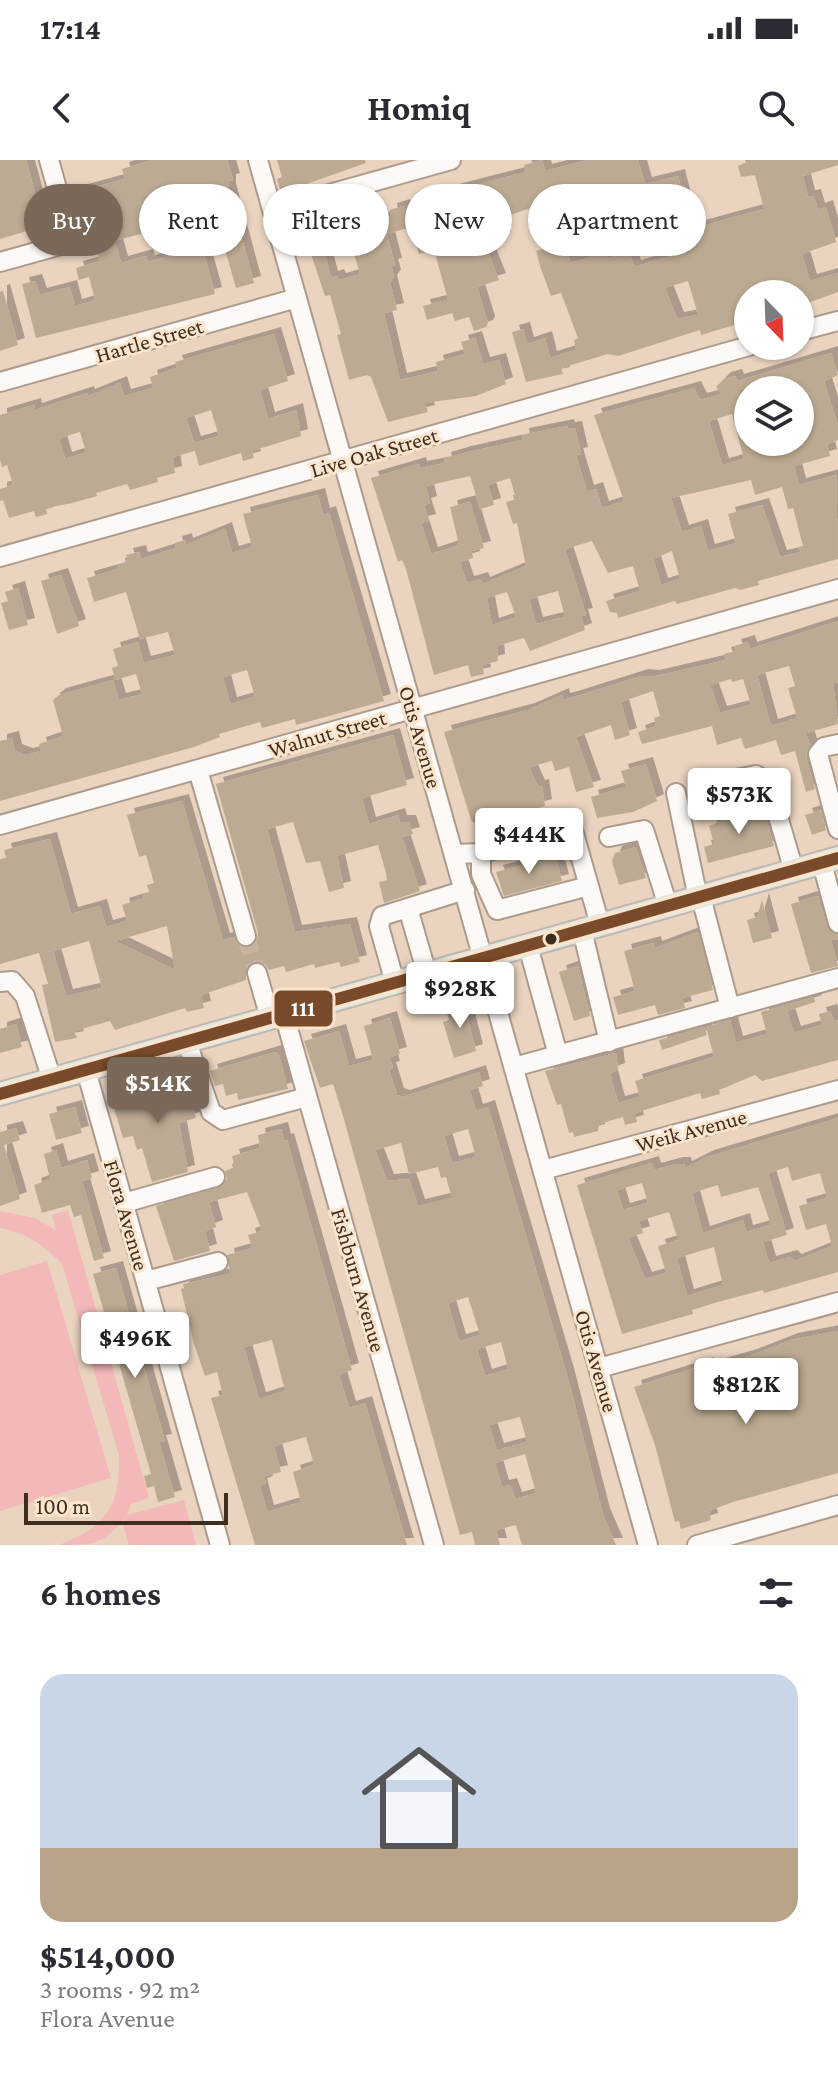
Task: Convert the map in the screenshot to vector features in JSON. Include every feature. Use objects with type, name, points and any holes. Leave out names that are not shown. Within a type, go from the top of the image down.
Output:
[{"type":"main road","points":[[0,1094],[830,861]]},
{"type":"street","points":[[0,262],[72,242],[49,160]]},
{"type":"street","name":"Otis Avenue","points":[[258,160],[265,184]]},
{"type":"street","points":[[365,184],[451,160]]},
{"type":"street","name":"Otis Avenue","points":[[285,256],[648,1545]]},
{"type":"street","name":"Hartle Street","points":[[0,382],[297,298]]},
{"type":"street","points":[[814,327],[838,321]]},
{"type":"street","name":"Live Oak Street","points":[[0,557],[734,350]]},
{"type":"street","name":"Walnut Street","points":[[0,825],[838,589]]},
{"type":"street","points":[[838,744],[824,747],[818,754],[838,829]]},
{"type":"street","points":[[198,770],[246,936]]},
{"type":"street","points":[[736,779],[756,775],[768,782],[794,871]]},
{"type":"street","points":[[676,793],[699,898],[730,1008]]},
{"type":"street","points":[[454,854],[481,853],[570,828],[589,886],[591,928],[609,1042]]},
{"type":"street","points":[[609,837],[644,830],[668,906]]},
{"type":"street","points":[[481,853],[481,874],[497,910],[589,886]]},
{"type":"street","points":[[830,861],[838,923]]},
{"type":"street","points":[[395,983],[379,926],[382,916],[465,890]]},
{"type":"street","points":[[408,908],[427,974]]},
{"type":"street","points":[[528,946],[558,1055]]},
{"type":"street","name":"Fishburn Avenue","points":[[257,973],[277,1016],[307,1097],[434,1545]]},
{"type":"street","points":[[514,1067],[838,978]]},
{"type":"street","points":[[0,982],[12,981],[25,996],[52,1080]]},
{"type":"street","points":[[187,1042],[211,1112],[223,1120],[307,1097]]},
{"type":"street","name":"Flora Avenue","points":[[86,1070],[220,1545]]},
{"type":"street","name":"Weik Avenue","points":[[543,1170],[838,1090]]},
{"type":"street","points":[[124,1203],[215,1177]]},
{"type":"street","points":[[146,1281],[218,1262]]},
{"type":"street","points":[[599,1368],[838,1302]]},
{"type":"street","points":[[697,1545],[838,1505]]},
{"type":"shaded area","points":[[68,1210],[149,1498],[131,1504],[127,1515],[184,1500],[196,1545],[129,1545],[123,1524],[126,1517],[97,1542],[59,1545],[89,1530],[107,1512],[117,1488],[119,1455],[62,1264],[34,1240],[0,1228],[0,1211],[35,1218],[56,1230],[52,1215]]},
{"type":"shaded area","points":[[47,1261],[111,1478],[0,1511],[0,1275]]},
{"type":"building","points":[[0,160],[26,160],[33,184],[24,184],[24,232],[0,239]]},
{"type":"building","points":[[153,160],[227,160],[233,180],[229,184],[139,184],[139,234],[123,239],[123,184],[107,184],[125,179],[122,169]]},
{"type":"building","points":[[277,160],[365,160],[366,163],[306,184],[278,184],[277,179],[282,177]]},
{"type":"building","points":[[542,160],[545,171],[588,160],[638,160],[645,184],[528,184],[528,209],[512,214],[512,184],[479,184],[526,172],[524,165]]},
{"type":"building","points":[[751,160],[838,160],[838,165],[803,176],[808,197],[814,196],[818,210],[826,207],[836,242],[802,254],[810,280],[734,280],[734,325],[701,335],[700,330],[618,356],[608,354],[561,368],[563,374],[526,382],[512,332],[523,329],[527,344],[545,338],[550,358],[576,350],[574,340],[578,338],[561,293],[551,296],[537,256],[568,256],[570,263],[594,256],[606,256],[607,259],[630,256],[634,267],[671,256],[706,256],[706,225],[764,209],[755,175],[741,177],[738,166]],"holes":[[[688,281],[698,315],[677,319],[665,288]]]},
{"type":"building","points":[[678,176],[680,184],[645,184]]},
{"type":"building","points":[[403,206],[405,229],[389,233],[390,210]]},
{"type":"building","points":[[389,242],[395,265],[391,266],[394,276],[390,282],[397,310],[384,313],[400,380],[438,371],[436,362],[465,354],[461,342],[475,338],[483,364],[499,360],[506,384],[476,396],[425,403],[428,412],[388,422],[371,377],[367,375],[349,380],[330,295],[325,296],[312,256],[325,256],[331,278],[337,276],[339,280],[360,274],[355,256],[389,256]]},
{"type":"building","points":[[99,256],[119,256],[121,263],[146,256],[148,262],[170,256],[205,256],[215,294],[36,338],[22,284],[35,281],[40,295],[70,287],[75,306],[95,300],[89,277],[79,280],[76,268],[100,261]]},
{"type":"building","points":[[227,256],[247,256],[254,283],[236,288]]},
{"type":"building","points":[[436,256],[489,256],[499,280],[477,287],[488,323],[486,327],[474,331],[469,317],[455,321],[452,313],[427,320],[423,306],[448,300]]},
{"type":"building","points":[[838,273],[838,292],[814,301],[814,280]]},
{"type":"building","points":[[3,291],[18,345],[0,351],[0,292]]},
{"type":"building","points":[[274,334],[288,381],[260,390],[268,419],[296,410],[301,436],[252,451],[254,458],[243,461],[241,453],[199,466],[195,451],[173,457],[175,473],[157,478],[158,482],[130,490],[127,484],[96,493],[97,496],[46,508],[47,514],[36,517],[34,511],[9,518],[3,500],[0,501],[0,489],[13,485],[7,465],[2,467],[0,459],[0,415],[34,405],[35,410],[87,393],[88,396],[120,383],[124,396],[153,388],[150,377],[177,368],[175,362]],"holes":[[[211,410],[219,436],[194,443],[186,418]],[[80,432],[86,452],[65,459],[59,438]]]},
{"type":"building","points":[[831,353],[838,375],[824,381],[838,426],[838,440],[827,444],[830,456],[794,466],[799,485],[836,475],[838,559],[758,581],[759,585],[740,590],[735,588],[677,604],[675,601],[618,618],[617,613],[610,612],[606,601],[640,591],[633,566],[608,573],[592,541],[565,549],[586,615],[581,616],[585,630],[530,651],[524,638],[497,646],[498,661],[482,665],[484,674],[471,677],[468,665],[434,675],[406,569],[402,560],[398,562],[371,478],[419,464],[420,468],[445,463],[444,459],[464,453],[523,440],[522,435],[567,426],[568,429],[575,428],[581,454],[576,455],[587,492],[596,489],[602,508],[624,501],[594,415],[694,388],[700,400],[722,394],[716,387],[724,379],[734,376],[734,422],[732,414],[709,421],[722,465],[744,459],[743,456],[814,456],[814,376],[754,376]],"holes":[[[470,476],[480,509],[494,505],[488,485],[510,478],[516,499],[506,502],[513,524],[517,523],[526,566],[483,584],[481,579],[467,583],[460,562],[473,558],[472,551],[484,548],[470,502],[450,507],[459,545],[431,554],[421,523],[429,521],[424,505],[430,503],[426,486]],[[751,480],[755,495],[782,487],[788,509],[793,508],[803,546],[799,547],[801,552],[780,557],[762,505],[728,514],[736,543],[708,551],[701,526],[682,532],[671,498]],[[672,551],[680,579],[661,585],[653,559]],[[558,591],[565,617],[536,624],[529,599]],[[507,592],[516,617],[492,625],[487,598]]]},
{"type":"building","points":[[318,495],[323,515],[329,513],[384,701],[296,725],[295,719],[262,728],[260,722],[219,734],[220,737],[194,747],[0,801],[0,741],[12,738],[15,751],[26,755],[41,751],[39,744],[63,736],[53,700],[59,695],[113,680],[119,700],[142,694],[136,674],[115,680],[112,668],[118,666],[113,649],[138,642],[144,663],[175,655],[168,632],[140,639],[126,592],[94,602],[87,578],[119,569],[118,565],[128,562],[126,555],[139,552],[141,559],[176,548],[175,543],[185,540],[186,545],[225,529],[232,553],[252,547],[243,514]],"holes":[[[247,670],[255,697],[230,704],[223,677]]]},
{"type":"building","points":[[61,575],[79,626],[57,634],[41,581]]},
{"type":"building","points":[[18,588],[28,625],[9,630],[1,603],[8,601],[5,592]]},
{"type":"building","points":[[838,621],[838,682],[833,683],[838,724],[806,733],[810,745],[806,757],[815,789],[806,792],[795,751],[781,755],[776,740],[745,749],[741,738],[717,745],[712,726],[642,744],[638,732],[656,726],[654,718],[660,716],[653,691],[621,702],[630,735],[615,740],[611,725],[576,737],[594,787],[576,792],[569,767],[555,771],[552,761],[529,767],[538,787],[542,786],[545,806],[497,820],[496,817],[474,823],[471,820],[444,732],[528,710],[562,695],[563,700],[641,676],[652,677],[726,660],[724,654],[736,651],[734,646],[748,642],[750,649]],"holes":[[[789,666],[795,686],[788,688],[797,718],[771,726],[757,675]],[[731,679],[732,682],[743,679],[751,705],[720,713],[710,685]]]},
{"type":"building","points":[[393,735],[407,785],[362,798],[369,824],[398,815],[400,822],[409,822],[413,834],[402,837],[420,891],[384,903],[379,882],[388,880],[378,845],[337,856],[344,888],[329,892],[320,861],[306,863],[293,822],[267,829],[295,932],[350,924],[360,962],[341,967],[339,962],[315,968],[314,964],[286,972],[284,966],[269,970],[265,964],[254,961],[246,969],[246,980],[201,995],[204,1008],[187,1012],[185,1008],[115,1030],[110,1021],[74,1031],[77,1038],[55,1042],[42,985],[48,984],[39,953],[0,964],[0,859],[6,858],[4,850],[50,839],[71,914],[100,906],[106,927],[127,921],[122,905],[144,898],[143,894],[149,892],[147,885],[154,883],[146,855],[139,857],[127,815],[182,801],[223,940],[234,937],[238,945],[250,947],[257,940],[258,933],[216,784]],"holes":[[[167,926],[175,970],[115,941]],[[89,941],[102,988],[66,996],[53,951]]]},
{"type":"building","points":[[646,764],[657,801],[633,812],[597,818],[591,797],[626,787],[621,771]]},
{"type":"building","points":[[762,805],[774,846],[708,863],[704,847],[714,844],[709,826]]},
{"type":"building","points":[[821,810],[826,830],[812,835],[805,815]]},
{"type":"building","points":[[636,847],[646,878],[619,885],[612,861],[615,853]]},
{"type":"building","points":[[555,856],[562,881],[504,896],[496,872]]},
{"type":"building","points":[[818,896],[827,927],[838,935],[838,939],[831,940],[838,966],[811,973],[791,904]]},
{"type":"building","points":[[762,900],[772,938],[753,943],[747,920],[757,917]]},
{"type":"building","points":[[698,932],[713,990],[682,998],[685,1008],[658,1015],[655,1005],[618,1015],[613,997],[635,991],[624,951],[654,943],[655,948]]},
{"type":"building","points":[[578,966],[590,1016],[574,1021],[559,972]]},
{"type":"building","points":[[814,997],[815,1002],[787,1011],[794,1033],[822,1025],[819,1014],[830,1011],[834,1021],[838,1020],[838,1060],[762,1081],[755,1075],[719,1090],[720,1094],[702,1099],[700,1093],[635,1113],[637,1122],[625,1125],[623,1117],[599,1124],[598,1131],[574,1137],[573,1132],[569,1133],[561,1104],[557,1105],[545,1071],[616,1053],[618,1070],[610,1073],[618,1103],[640,1097],[635,1081],[714,1057],[706,1027],[730,1020],[736,1043],[767,1034],[761,1012]]},
{"type":"building","points":[[465,1002],[473,1014],[467,1016],[476,1051],[454,1058],[443,1022],[449,1020],[446,1008]]},
{"type":"building","points":[[390,1018],[400,1054],[390,1057],[393,1068],[389,1069],[397,1095],[403,1097],[479,1072],[483,1086],[470,1090],[476,1111],[488,1107],[567,1375],[603,1515],[616,1545],[522,1545],[516,1525],[496,1530],[500,1545],[475,1545],[472,1532],[460,1535],[333,1084],[320,1088],[304,1041],[339,1031],[349,1066],[373,1060],[364,1026]],"holes":[[[468,1129],[476,1157],[452,1163],[444,1136]],[[401,1143],[409,1174],[438,1167],[441,1178],[446,1177],[452,1198],[418,1206],[409,1179],[387,1181],[375,1150]],[[468,1297],[480,1335],[459,1341],[448,1303]],[[501,1342],[508,1369],[485,1376],[477,1349]],[[520,1417],[527,1442],[497,1450],[489,1425]],[[525,1454],[536,1493],[515,1499],[510,1485],[502,1487],[495,1463]]]},
{"type":"building","points":[[16,1024],[22,1047],[0,1053],[0,1029]]},
{"type":"building","points":[[704,1027],[707,1035],[662,1050],[659,1040]]},
{"type":"building","points":[[275,1052],[279,1055],[288,1089],[238,1100],[237,1093],[226,1096],[223,1084],[215,1086],[210,1071]]},
{"type":"building","points":[[186,1078],[196,1118],[179,1123],[188,1172],[152,1182],[142,1148],[137,1150],[133,1136],[123,1138],[111,1098]]},
{"type":"building","points":[[75,1107],[82,1133],[56,1140],[49,1114]]},
{"type":"building","points":[[838,1118],[838,1272],[764,1293],[763,1290],[718,1302],[692,1310],[693,1314],[622,1334],[577,1185],[652,1163],[654,1170],[676,1164],[684,1164],[685,1168],[707,1157]],"holes":[[[788,1167],[792,1181],[820,1173],[827,1198],[799,1206],[806,1230],[826,1224],[832,1246],[795,1261],[790,1257],[769,1263],[763,1242],[787,1235],[768,1173]],[[642,1183],[648,1203],[623,1210],[617,1190]],[[718,1185],[721,1197],[758,1187],[771,1225],[746,1232],[743,1220],[703,1233],[692,1193]],[[669,1212],[678,1240],[658,1246],[666,1273],[645,1279],[628,1238],[643,1233],[639,1221]],[[714,1247],[723,1285],[687,1296],[677,1258]]]},
{"type":"building","points":[[16,1128],[20,1140],[4,1145],[20,1199],[0,1206],[0,1132]]},
{"type":"building","points":[[281,1129],[284,1141],[287,1140],[352,1370],[339,1374],[349,1408],[365,1403],[407,1545],[255,1545],[211,1398],[223,1395],[217,1372],[205,1376],[181,1289],[184,1288],[183,1284],[230,1274],[227,1255],[252,1248],[248,1235],[262,1231],[247,1192],[209,1202],[216,1227],[205,1231],[210,1251],[174,1261],[156,1206],[223,1186],[227,1179],[225,1171],[235,1167],[232,1156],[260,1148],[258,1135]],"holes":[[[272,1340],[285,1391],[259,1399],[244,1347]],[[306,1437],[314,1465],[293,1472],[301,1502],[267,1512],[260,1485],[266,1483],[264,1476],[281,1472],[274,1446]]]},
{"type":"building","points":[[56,1150],[61,1168],[87,1160],[92,1178],[82,1181],[104,1258],[94,1261],[81,1215],[74,1217],[70,1205],[42,1213],[34,1185],[50,1179],[44,1154]]},
{"type":"building","points":[[116,1268],[165,1441],[159,1442],[175,1497],[158,1502],[154,1486],[147,1488],[144,1476],[151,1474],[93,1274]]},
{"type":"building","points":[[838,1331],[838,1473],[733,1502],[709,1511],[711,1520],[681,1529],[679,1521],[675,1522],[655,1445],[634,1387],[707,1364],[708,1368],[750,1356],[791,1340]]},
{"type":"tunnel","points":[[246,936],[257,973]]},
{"type":"transit line","name":"111","points":[[0,1094],[838,858]]}]
